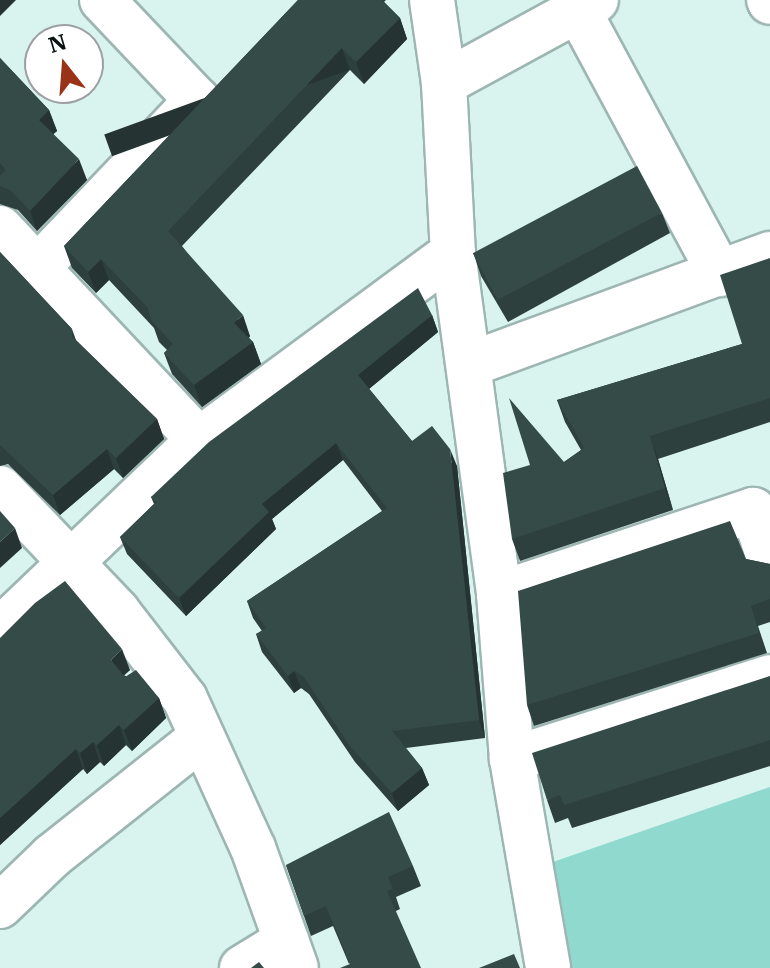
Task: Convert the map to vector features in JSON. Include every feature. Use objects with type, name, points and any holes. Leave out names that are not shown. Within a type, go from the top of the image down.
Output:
[{"type":"street","points":[[38,267],[197,100],[102,0]]},
{"type":"street","points":[[421,3],[444,83],[453,253],[471,364],[499,594],[512,759],[548,968]]},
{"type":"street","points":[[444,83],[587,5],[720,274]]},
{"type":"street","points":[[0,228],[199,440]]},
{"type":"street","points":[[0,630],[199,440],[453,253]]},
{"type":"street","points":[[471,364],[770,254]]},
{"type":"street","points":[[0,488],[162,663],[202,737],[253,848],[291,954],[242,968]]},
{"type":"street","points":[[499,594],[753,510],[770,561]]},
{"type":"street","points":[[512,759],[770,677]]},
{"type":"street","points":[[0,906],[52,856],[202,737]]},
{"type":"shaded area","points":[[770,787],[770,968],[570,968],[550,863]]},
{"type":"building","points":[[298,0],[382,0],[400,18],[356,62],[342,48],[168,231],[243,315],[234,323],[253,342],[194,385],[164,353],[173,344],[151,320],[148,308],[101,259],[88,272],[64,246]]},
{"type":"building","points":[[0,58],[24,83],[24,104],[43,104],[49,110],[39,120],[79,159],[30,211],[10,190],[0,186],[0,176],[6,170],[0,163]]},
{"type":"building","points":[[637,166],[662,213],[498,300],[473,253]]},
{"type":"building","points":[[0,252],[72,329],[72,337],[157,419],[116,458],[107,449],[53,495],[0,445]]},
{"type":"building","points":[[770,258],[770,398],[650,436],[665,488],[512,539],[503,473],[530,465],[509,398],[564,462],[584,448],[557,400],[742,344],[720,275]]},
{"type":"building","points":[[418,288],[432,315],[358,375],[412,441],[432,426],[450,449],[479,720],[392,731],[422,768],[392,793],[349,745],[303,676],[294,671],[288,676],[256,634],[266,628],[247,601],[387,508],[336,443],[262,504],[269,512],[179,598],[120,537],[156,502],[151,497],[209,442]]},
{"type":"building","points":[[0,511],[15,528],[0,542]]},
{"type":"building","points":[[730,521],[746,559],[770,564],[770,599],[751,606],[759,633],[527,705],[518,591]]},
{"type":"building","points":[[65,581],[122,649],[111,660],[125,677],[136,670],[159,698],[124,730],[119,725],[97,745],[93,742],[80,753],[76,749],[0,818],[0,638],[35,603]]},
{"type":"building","points":[[770,676],[770,740],[564,805],[560,795],[547,800],[532,753]]},
{"type":"building","points":[[389,812],[413,866],[388,877],[393,889],[387,891],[421,968],[340,968],[350,964],[326,906],[304,916],[286,865]]},
{"type":"building","points":[[514,954],[520,968],[479,968]]}]
